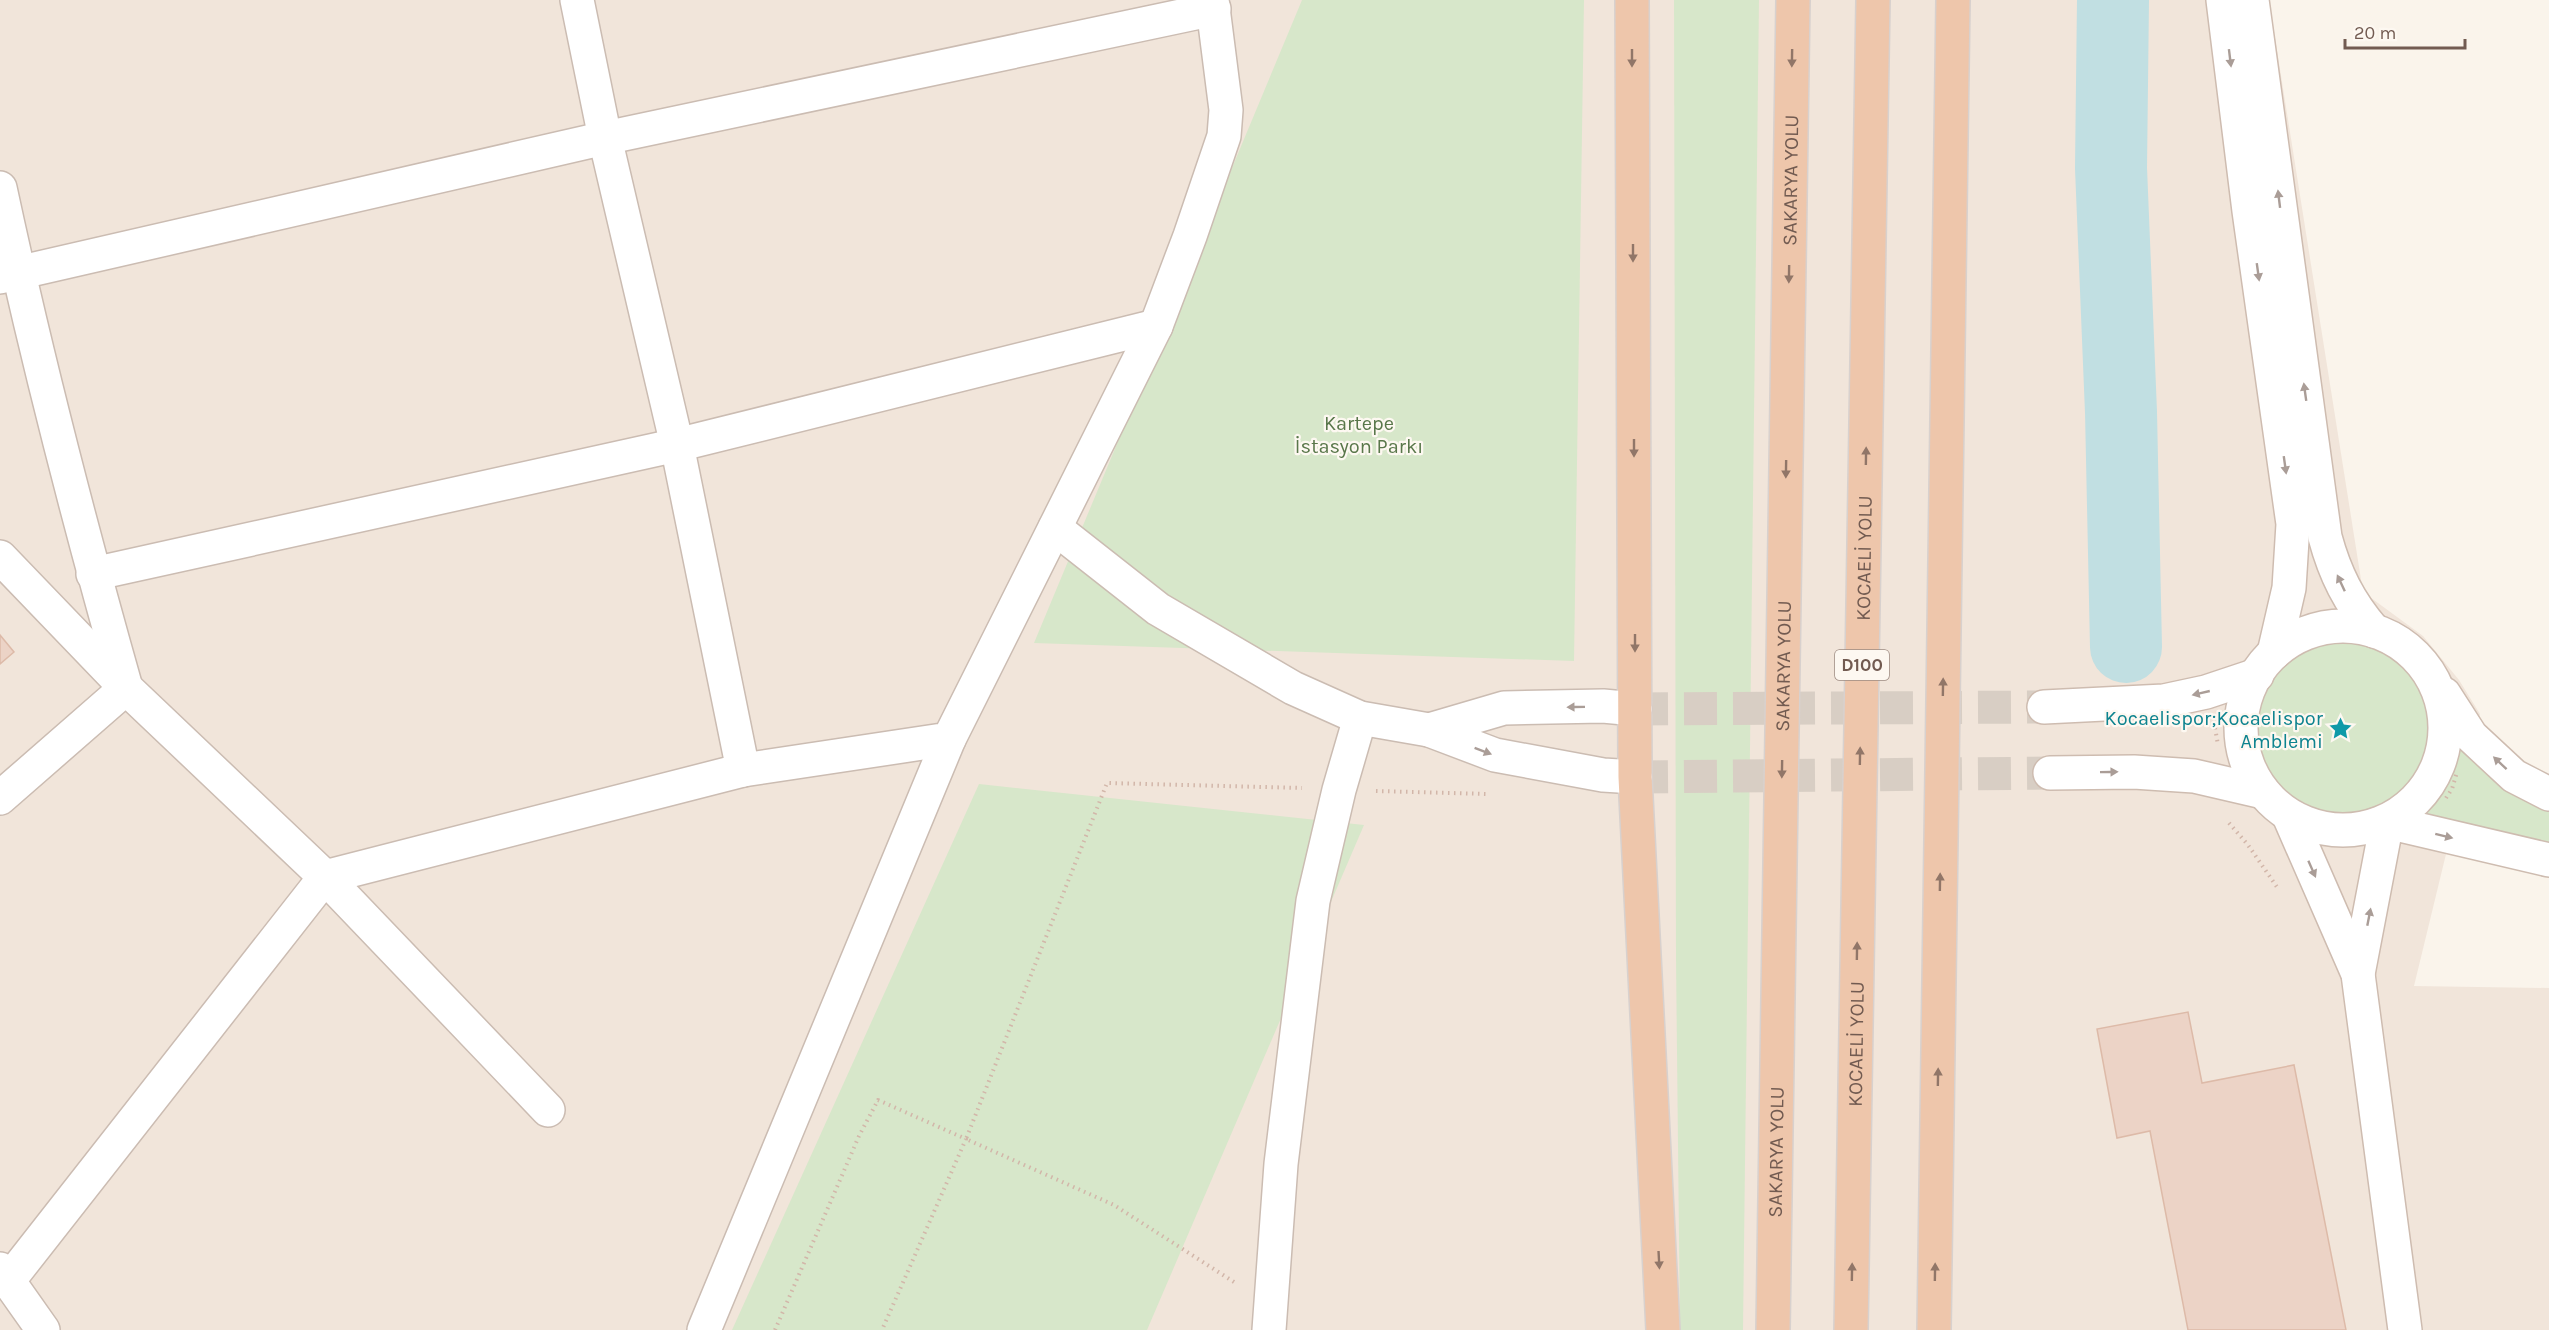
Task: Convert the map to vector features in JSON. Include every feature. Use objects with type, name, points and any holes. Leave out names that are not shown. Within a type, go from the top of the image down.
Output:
[{"type":"highway","points":[[1632,0],[1635,777],[1641,942],[1663,1330]]},
{"type":"highway","name":"SAKARYA YOLU","points":[[1773,1330],[1793,0]]},
{"type":"highway","name":"KOCAELİ YOLU","points":[[1851,1330],[1873,0]]},
{"type":"highway","points":[[1934,1330],[1953,0]]},
{"type":"street","points":[[577,0],[605,138],[677,445],[743,770]]},
{"type":"street","points":[[2044,707],[2164,701],[2206,692],[2266,664],[2289,588],[2293,524],[2249,211],[2223,0]]},
{"type":"street","points":[[2253,0],[2325,537],[2334,567],[2348,597],[2389,632],[2388,634],[2438,673],[2471,736],[2514,776],[2549,794]]},
{"type":"street","points":[[9,275],[605,138],[1213,5],[1226,110],[1224,136],[1156,326],[949,739],[704,1330]]},
{"type":"street","points":[[0,188],[9,275],[126,687]]},
{"type":"street","points":[[93,574],[677,445],[1156,326]]},
{"type":"street","points":[[1054,528],[1158,609],[1293,688],[1360,718],[1429,730],[1495,755],[1603,775],[1635,777]]},
{"type":"street","points":[[0,557],[126,687],[325,876],[548,1110]]},
{"type":"street","points":[[2389,632],[2356,625],[2322,626],[2291,639],[2266,664],[2247,692],[2240,726],[2246,761],[2263,792],[2289,816],[2322,829],[2355,831],[2387,822],[2414,803],[2434,777],[2445,745],[2445,712],[2438,673]]},
{"type":"street","points":[[0,798],[126,687]]},
{"type":"street","points":[[1429,730],[1504,708],[1603,706],[1635,709]]},
{"type":"street","points":[[1270,1317],[1281,1164],[1312,901],[1339,790],[1360,718]]},
{"type":"street","points":[[43,1330],[4,1275],[325,876],[743,770],[949,739]]},
{"type":"street","points":[[2050,773],[2134,772],[2194,776],[2263,792]]},
{"type":"street","points":[[2289,816],[2358,974],[2405,1330]]},
{"type":"street","points":[[2387,822],[2549,861]]},
{"type":"street","points":[[2358,974],[2387,822]]},
{"type":"path","points":[[2389,632],[2422,644],[2438,673]]},
{"type":"path","points":[[2425,831],[2427,820],[2452,789],[2471,736]]},
{"type":"path","points":[[882,1330],[966,1139],[1107,783],[1500,794]]},
{"type":"path","points":[[775,1330],[859,1136],[878,1100],[1114,1205],[1270,1317]]},
{"type":"shaded area","points":[[0,0],[2269,0],[2363,592],[2423,636],[2459,680],[2480,714],[2414,986],[2549,988],[2549,1330],[0,1330]]},
{"type":"green space","name":"Kartepe İstasyon Parkı","points":[[1302,0],[1584,0],[1574,661],[1034,643]]},
{"type":"green space","points":[[1674,0],[1759,0],[1743,1330],[1680,1330],[1676,959]]},
{"type":"green space","points":[[2343,638],[2361,639],[2378,645],[2407,664],[2426,693],[2432,710],[2432,746],[2426,763],[2407,792],[2378,811],[2361,817],[2343,818],[2325,817],[2308,811],[2279,792],[2260,763],[2254,746],[2253,728],[2254,710],[2260,693],[2279,664],[2308,645],[2325,639]]},
{"type":"green space","points":[[2458,736],[2549,804],[2549,851],[2410,821],[2432,803],[2445,785],[2453,764]]},
{"type":"green space","points":[[979,784],[1364,825],[1147,1330],[732,1330]]},
{"type":"building","points":[[0,635],[14,652],[0,664]]},
{"type":"building","points":[[2188,1012],[2202,1083],[2294,1065],[2346,1330],[2188,1330],[2150,1131],[2117,1138],[2097,1029]]},
{"type":"waterway","points":[[2113,0],[2111,168],[2121,412],[2126,647]]},
{"type":"tunnel","points":[[1635,709],[2044,707]]},
{"type":"tunnel","points":[[1635,777],[2050,773]]},
{"type":"place","name":"Kocaelispor;Kocaelispor Amblemi","points":[[2341,729]]}]
